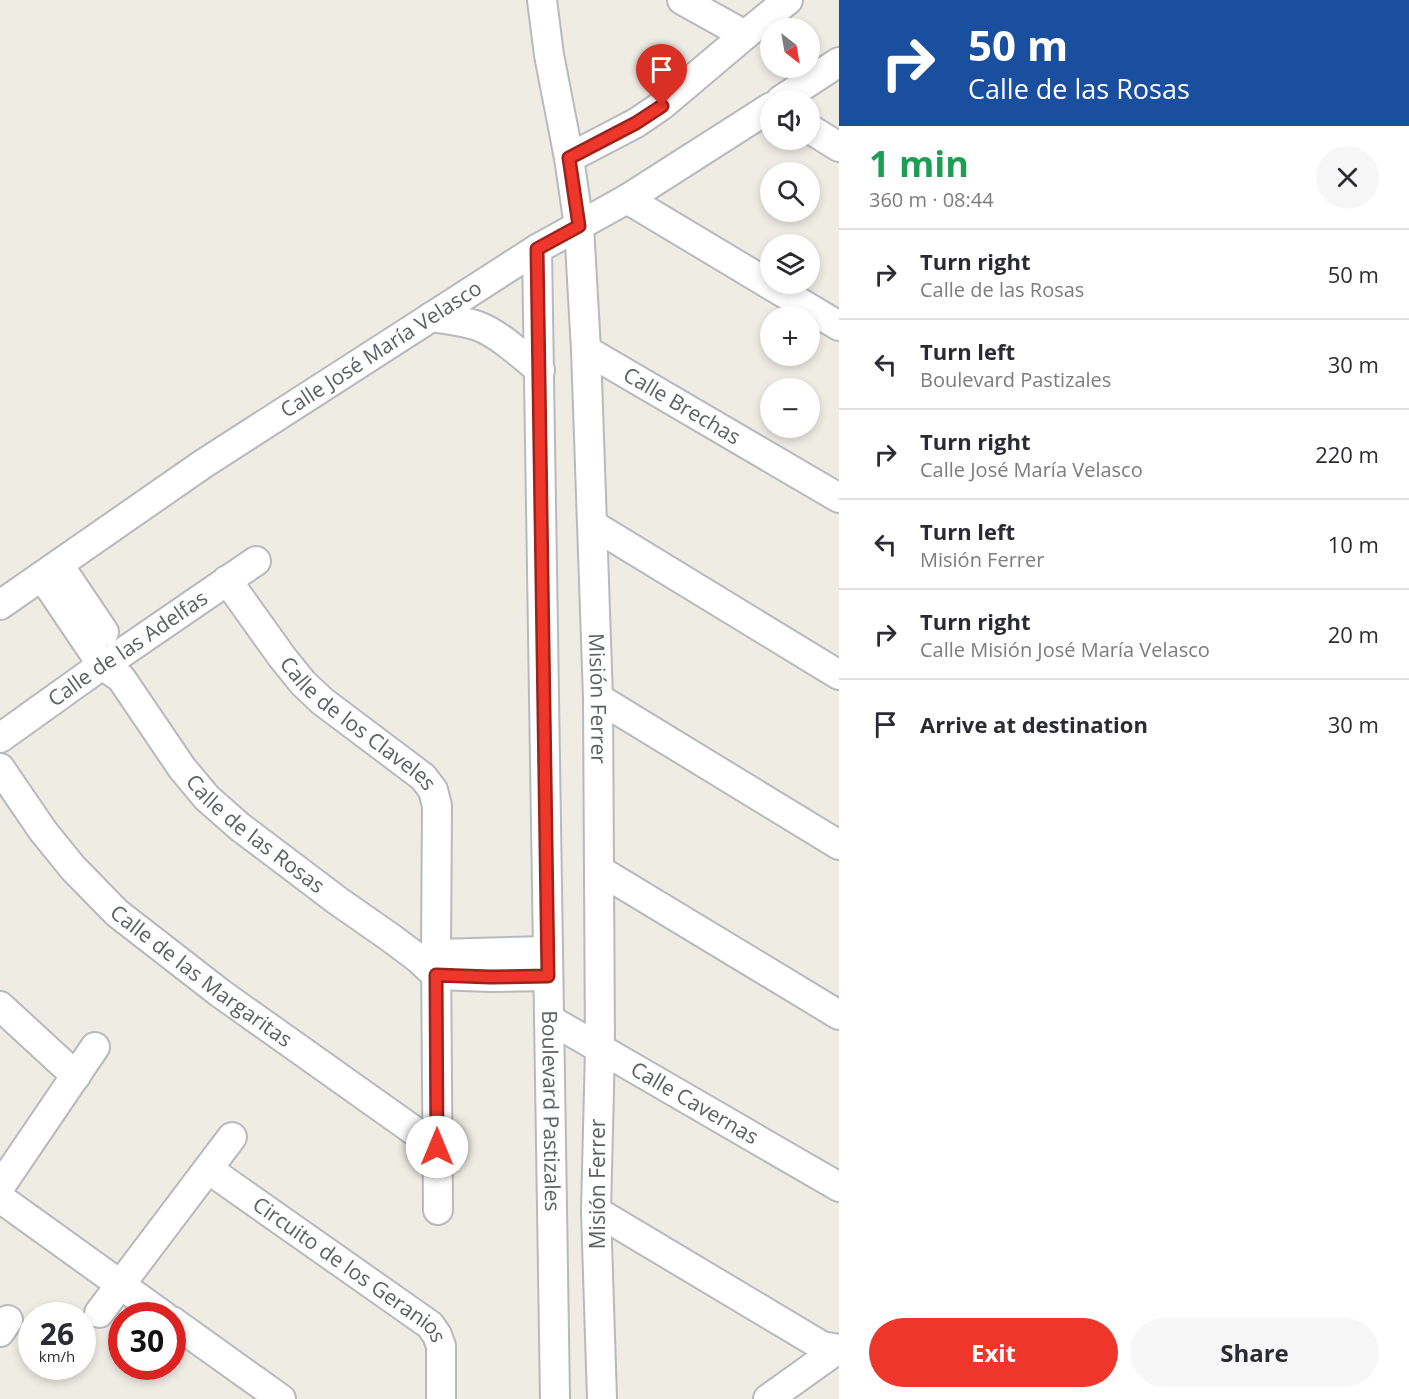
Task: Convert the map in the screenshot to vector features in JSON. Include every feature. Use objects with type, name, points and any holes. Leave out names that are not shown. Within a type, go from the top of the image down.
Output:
[{"type":"street","name":"Misión Ferrer","points":[[542,0],[549,56],[569,158],[579,226],[586,350],[598,698],[600,1049],[596,1211],[602,1399]]},
{"type":"street","points":[[682,0],[745,35]]},
{"type":"street","points":[[569,158],[636,123],[662,106],[788,0]]},
{"type":"street","points":[[796,90],[839,62]]},
{"type":"street","name":"Calle José María Velasco","points":[[0,605],[203,464],[537,249],[627,199],[760,114]]},
{"type":"street","points":[[820,135],[839,147]]},
{"type":"street","points":[[627,199],[839,326]]},
{"type":"street","name":"Boulevard Pastizales","points":[[537,249],[555,1399]]},
{"type":"street","points":[[431,317],[456,320],[488,330],[540,370]]},
{"type":"street","name":"Calle Brechas","points":[[586,350],[839,498]]},
{"type":"street","points":[[593,525],[839,675]]},
{"type":"street","name":"Calle de las Adelfas","points":[[0,738],[114,666],[227,580],[256,561]]},
{"type":"street","name":"Calle de las Rosas","points":[[51,570],[182,768],[207,798],[240,827],[338,901],[430,963]]},
{"type":"street","name":"Calle de los Claveles","points":[[227,580],[303,683],[322,701],[423,777],[434,790],[437,806],[430,963],[438,1210]]},
{"type":"street","points":[[598,698],[839,845]]},
{"type":"street","name":"Calle de las Margaritas","points":[[0,768],[42,831],[73,868],[117,913],[220,993],[437,1147]]},
{"type":"street","points":[[599,870],[839,1015]]},
{"type":"street","points":[[430,963],[490,977],[548,964]]},
{"type":"street","points":[[0,1006],[76,1076]]},
{"type":"street","name":"Calle Cavernas","points":[[549,1019],[839,1187]]},
{"type":"street","points":[[0,1186],[95,1047]]},
{"type":"street","points":[[99,1313],[232,1137]]},
{"type":"street","name":"Circuito de los Geranios","points":[[208,1169],[429,1325],[437,1335],[441,1346],[441,1399]]},
{"type":"street","points":[[0,1198],[145,1302]]},
{"type":"street","points":[[596,1211],[811,1340],[822,1346],[838,1349]]},
{"type":"street","points":[[186,1332],[281,1399]]},
{"type":"street","points":[[768,1399],[838,1349]]},
{"type":"route","points":[[437,1147],[436,975],[548,976],[537,249],[579,226],[569,158],[636,123],[662,106]]}]
